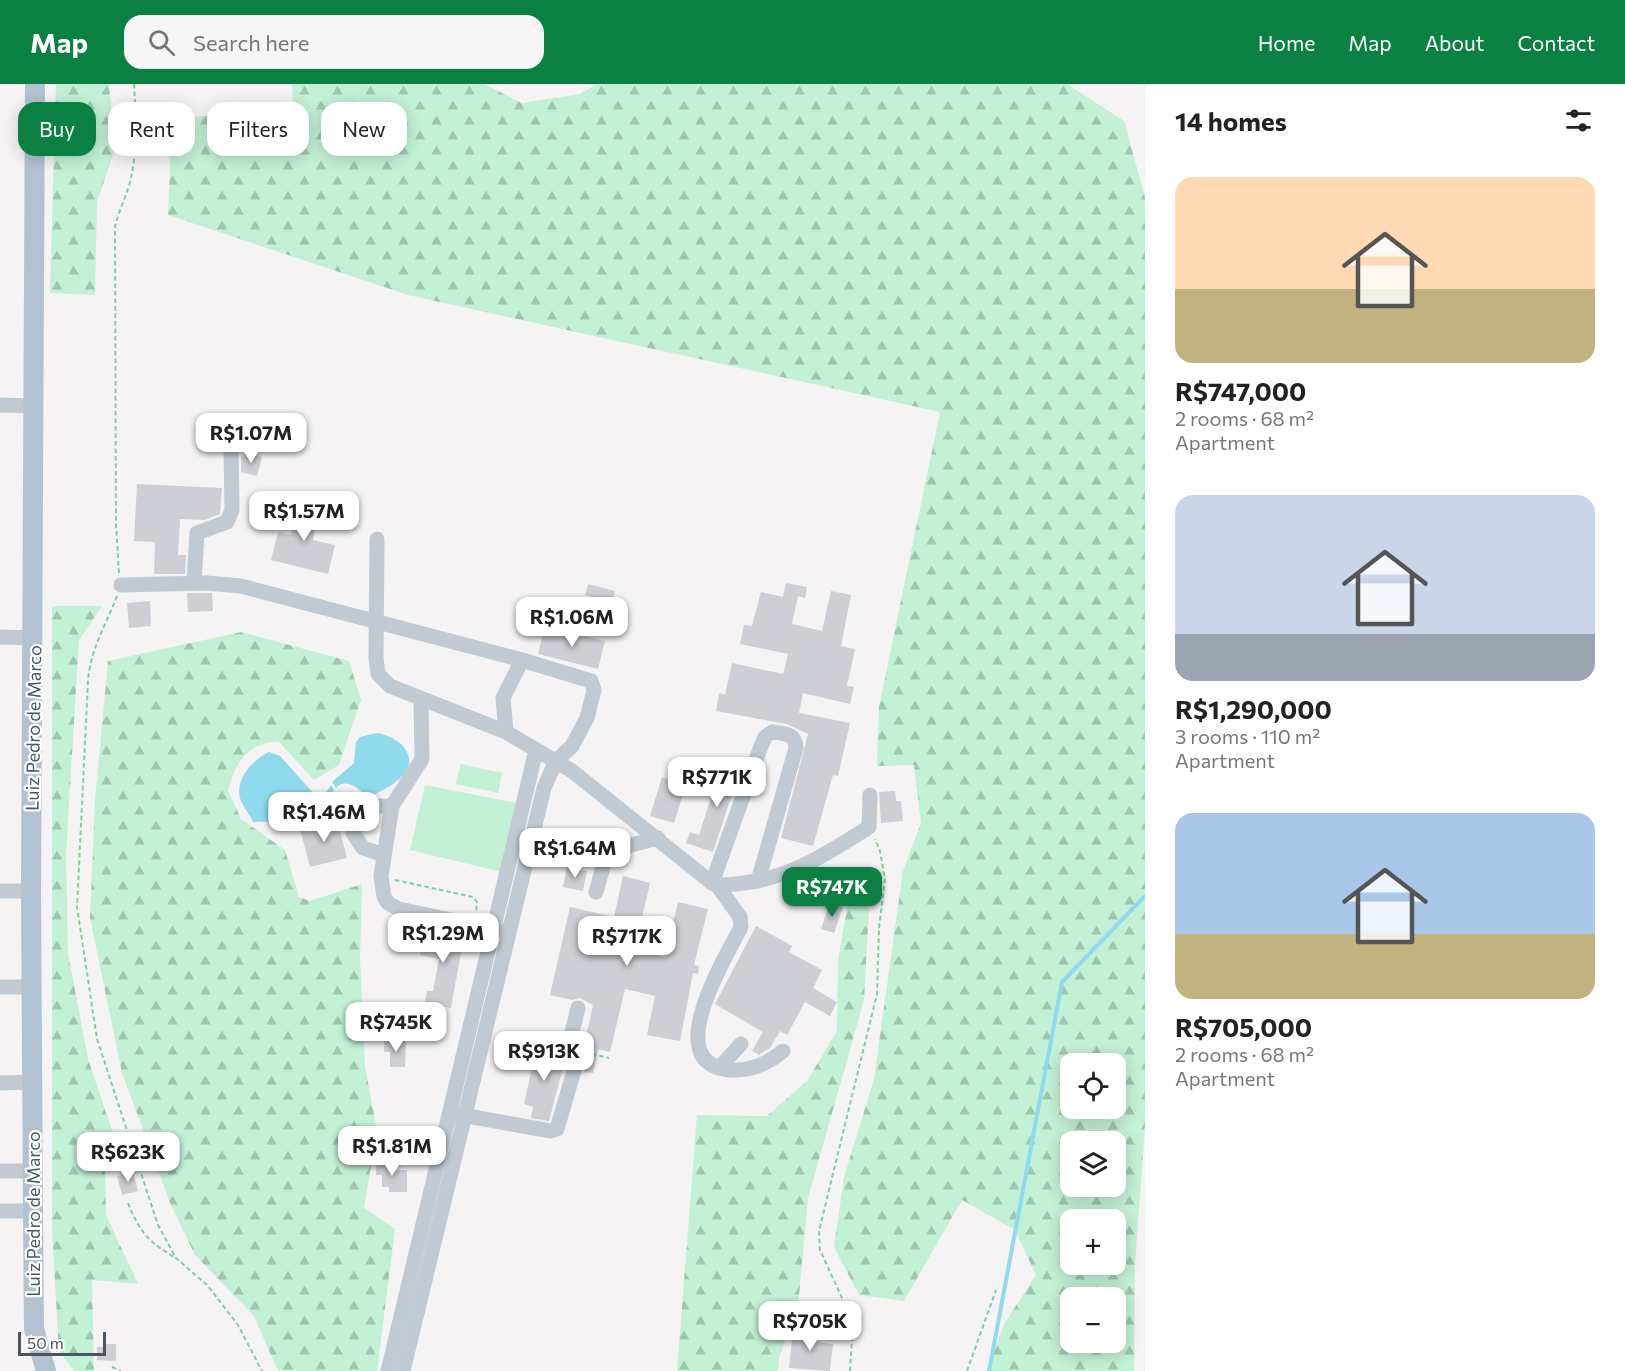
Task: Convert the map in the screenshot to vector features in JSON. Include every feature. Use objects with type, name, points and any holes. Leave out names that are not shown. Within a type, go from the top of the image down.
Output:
[{"type":"main road","name":"Luiz Pedro de Marco","points":[[35,84],[31,891],[34,1329],[37,1348]]},
{"type":"main road","points":[[37,1348],[46,1371]]},
{"type":"street","points":[[0,405],[34,406]]},
{"type":"street","points":[[194,583],[196,533],[226,522],[232,510],[231,448]]},
{"type":"street","points":[[377,539],[376,658],[378,674],[390,686],[506,732],[556,760],[582,778],[714,884],[741,922],[703,1004],[698,1025],[702,1058],[719,1068],[739,1070],[768,1063],[783,1051]]},
{"type":"street","points":[[121,585],[194,583],[241,586],[585,678],[593,686],[587,718],[579,735],[536,786]]},
{"type":"street","points":[[0,637],[33,638]]},
{"type":"street","points":[[483,723],[503,698],[522,660]]},
{"type":"street","points":[[503,698],[506,732]]},
{"type":"street","points":[[422,700],[422,759],[392,806],[381,876],[384,897],[392,907],[501,930]]},
{"type":"street","points":[[714,884],[760,749],[765,737],[772,732],[791,735],[795,740],[796,748],[759,881]]},
{"type":"street","points":[[403,1371],[458,1114],[536,786],[536,750]]},
{"type":"street","points":[[714,884],[759,881],[802,867],[869,827],[870,795]]},
{"type":"street","points":[[384,855],[363,848],[353,833],[359,813],[379,806],[392,806]]},
{"type":"street","points":[[596,892],[604,860],[631,845],[658,838]]},
{"type":"street","points":[[0,891],[31,891]]},
{"type":"street","points":[[0,987],[32,987]]},
{"type":"street","points":[[458,1114],[555,1130],[578,1058],[569,1044],[578,1008]]},
{"type":"street","points":[[719,1068],[741,1044]]},
{"type":"street","points":[[0,1083],[32,1082]]},
{"type":"street","points":[[388,1371],[458,1114]]},
{"type":"street","points":[[0,1171],[32,1171]]},
{"type":"street","points":[[0,1211],[33,1211]]},
{"type":"street","name":"Luiz Pedro de Marco","points":[[34,1371],[37,1348]]},
{"type":"path","points":[[134,84],[135,156],[130,183],[115,226],[116,525],[121,585],[89,662],[77,907],[97,1039],[158,1225],[176,1258]]},
{"type":"path","points":[[850,1371],[853,1322],[820,1250],[819,1231],[877,994],[879,928],[885,879],[880,851],[869,827]]},
{"type":"path","points":[[381,876],[473,897],[477,902],[474,925]]},
{"type":"path","points":[[578,1058],[592,1054],[609,1058]]},
{"type":"path","points":[[128,1203],[136,1223],[154,1245],[176,1258],[208,1286],[238,1325],[262,1371]]},
{"type":"path","points":[[967,1371],[996,1290]]},
{"type":"path","points":[[112,1367],[121,1371]]},
{"type":"green space","points":[[56,84],[109,84],[111,102],[108,102],[108,156],[113,156],[97,202],[95,295],[50,293],[54,156],[96,156],[96,102],[55,102]]},
{"type":"green space","points":[[292,84],[484,84],[522,103],[580,94],[597,84],[1067,84],[1124,121],[1145,197],[1145,1126],[1135,1264],[1134,1371],[987,1371],[1004,1324],[1036,1275],[1015,1230],[962,1200],[904,1301],[859,1295],[834,1247],[844,1177],[874,1079],[903,871],[921,823],[914,765],[877,766],[879,707],[940,412],[408,295],[168,215],[170,156],[195,156],[195,117],[207,116],[207,156],[309,156],[309,102],[293,102]]},
{"type":"green space","points":[[52,606],[102,606],[79,640],[66,853],[68,953],[88,1059],[123,1163],[105,1166],[106,1215],[138,1284],[92,1280],[94,1371],[74,1371],[59,1351],[52,1229]]},
{"type":"green space","points":[[241,632],[349,661],[361,700],[339,765],[314,780],[278,741],[267,743],[258,746],[244,756],[228,790],[241,819],[285,850],[299,897],[310,901],[362,884],[360,959],[365,1067],[377,1130],[364,1208],[395,1229],[377,1371],[278,1371],[254,1316],[195,1255],[171,1205],[122,1073],[90,918],[95,801],[108,661]]},
{"type":"green space","points":[[461,764],[502,773],[498,793],[456,784]]},
{"type":"green space","points":[[425,785],[516,803],[502,872],[410,850]]},
{"type":"green space","points":[[871,873],[864,1000],[808,1198],[798,1307],[779,1358],[778,1371],[677,1371],[697,1115],[767,1116],[807,1081],[837,1031],[838,960],[851,885]]},
{"type":"water","points":[[377,733],[386,735],[401,744],[409,757],[409,765],[405,772],[394,783],[367,799],[348,814],[335,819],[312,822],[253,822],[239,793],[242,779],[256,760],[269,752],[280,756],[316,796],[325,794],[331,785],[334,789],[330,799],[331,807],[347,814],[360,801],[361,791],[345,783],[336,788],[332,782],[354,763],[356,742],[360,737]]},
{"type":"building","points":[[245,453],[262,457],[257,476],[241,472],[241,456],[244,457]]},
{"type":"building","points":[[137,484],[222,488],[220,514],[204,520],[180,519],[178,555],[186,555],[185,574],[154,574],[155,542],[134,541]]},
{"type":"building","points":[[299,498],[320,502],[313,540],[335,545],[328,574],[271,560],[278,532],[291,535]]},
{"type":"building","points":[[786,583],[807,587],[805,598],[798,596],[792,624],[822,631],[831,591],[851,595],[841,646],[855,649],[847,686],[854,687],[850,704],[803,693],[799,713],[850,723],[838,776],[833,775],[813,846],[781,838],[808,734],[787,724],[716,711],[719,693],[725,695],[732,663],[783,674],[788,654],[740,644],[744,625],[752,626],[761,592],[783,597]]},
{"type":"building","points":[[588,584],[615,591],[612,602],[585,595]]},
{"type":"building","points":[[187,593],[212,593],[213,611],[188,612]]},
{"type":"building","points":[[150,601],[151,626],[129,628],[127,603]]},
{"type":"building","points":[[545,626],[605,641],[598,669],[538,654]]},
{"type":"building","points":[[723,761],[741,767],[713,852],[686,843],[690,832],[699,835]]},
{"type":"building","points":[[662,777],[686,785],[674,823],[650,816]]},
{"type":"building","points":[[895,791],[896,801],[901,801],[903,821],[881,823],[879,792]]},
{"type":"building","points":[[337,819],[347,858],[310,867],[300,829]]},
{"type":"building","points":[[567,867],[587,871],[583,891],[563,887]]},
{"type":"building","points":[[623,876],[650,883],[634,952],[665,957],[678,902],[708,909],[694,965],[699,966],[698,974],[693,973],[680,1041],[647,1035],[655,996],[625,989],[610,1052],[598,1049],[593,1073],[584,1072],[588,1056],[586,1046],[584,1046],[593,1005],[580,998],[572,1000],[550,995],[570,907],[614,917]]},
{"type":"building","points":[[830,902],[843,907],[834,933],[821,929]]},
{"type":"building","points":[[756,926],[792,946],[789,952],[822,970],[813,988],[837,1002],[830,1016],[805,1002],[787,1035],[780,1031],[770,1048],[759,1055],[752,1051],[763,1032],[715,1004]]},
{"type":"building","points":[[426,927],[464,935],[451,1008],[425,1003],[427,991],[433,991],[439,959],[420,955]]},
{"type":"building","points":[[372,1024],[389,1024],[389,1035],[371,1035]]},
{"type":"building","points":[[384,1041],[406,1041],[405,1067],[390,1067],[390,1052],[384,1052]]},
{"type":"building","points":[[537,1045],[562,1051],[566,1056],[549,1121],[531,1118],[533,1107],[524,1104]]},
{"type":"building","points":[[376,1161],[392,1161],[391,1170],[407,1170],[407,1192],[389,1192],[389,1187],[382,1187],[382,1175],[376,1175]]},
{"type":"building","points":[[133,1172],[138,1191],[122,1195],[117,1176]]},
{"type":"building","points":[[805,1326],[816,1327],[815,1342],[833,1344],[830,1371],[789,1368],[793,1330],[804,1332]]},
{"type":"building","points":[[105,1344],[116,1344],[116,1361],[97,1360],[97,1347],[105,1347]]},
{"type":"waterway","points":[[989,1371],[1062,982],[1145,896]]}]
